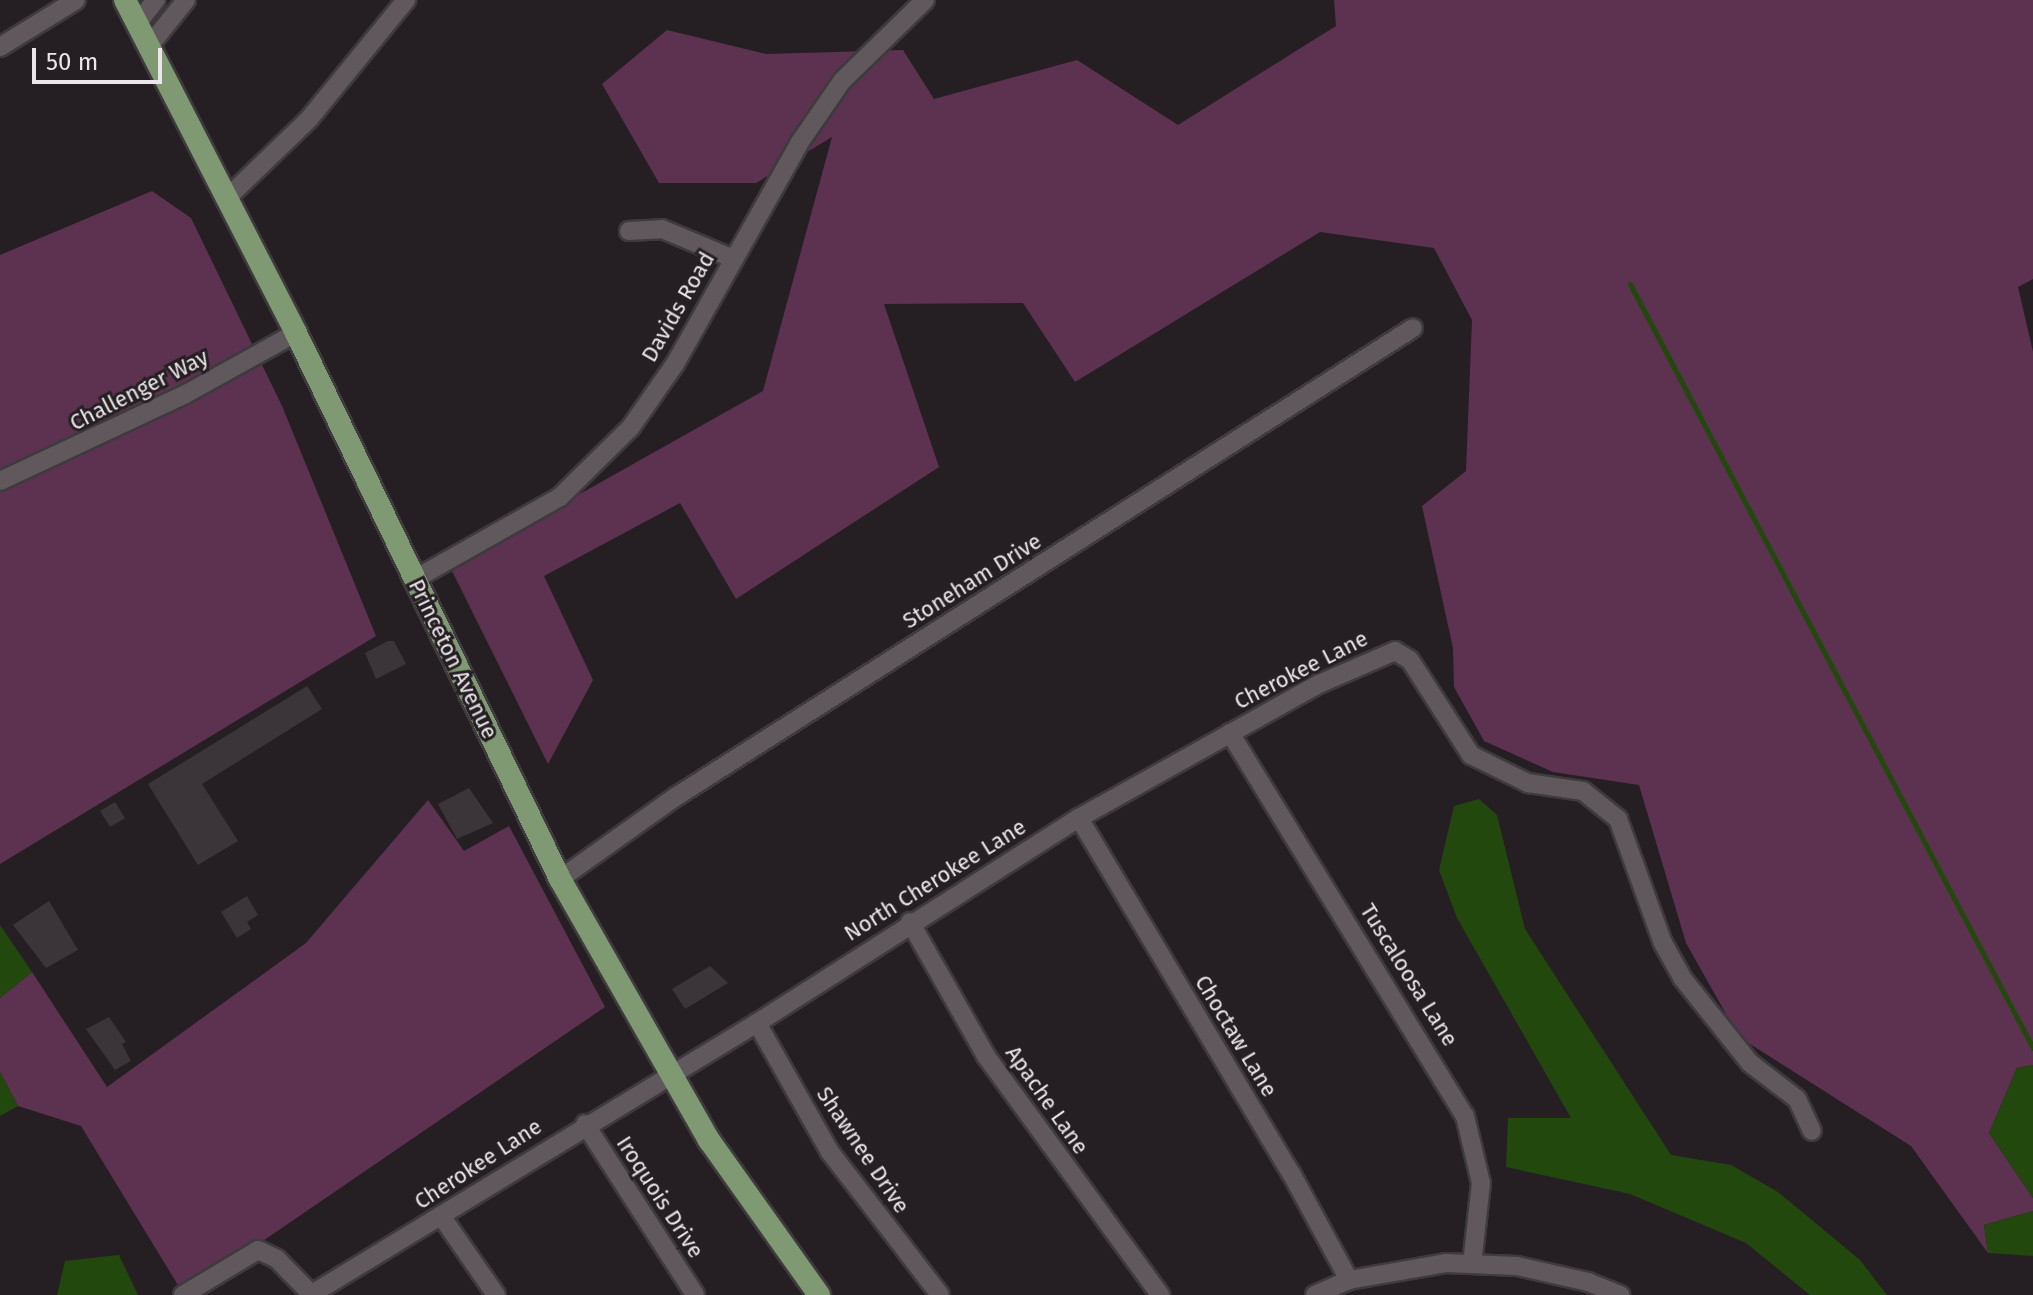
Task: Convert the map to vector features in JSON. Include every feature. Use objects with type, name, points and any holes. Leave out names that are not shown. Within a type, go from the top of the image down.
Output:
[{"type":"main road","name":"Princeton Avenue","points":[[125,0],[296,333],[560,879],[709,1140],[819,1295]]},
{"type":"street","points":[[0,47],[76,0]]},
{"type":"street","points":[[137,24],[156,0]]},
{"type":"street","points":[[149,46],[186,0]]},
{"type":"street","points":[[226,199],[309,119],[406,0]]},
{"type":"street","name":"Davids Road","points":[[415,579],[560,497],[602,459],[675,364],[800,142],[842,81],[925,0]]},
{"type":"street","points":[[629,231],[662,229],[734,259]]},
{"type":"street","name":"Stoneham Drive","points":[[560,879],[677,796],[1413,328]]},
{"type":"street","name":"Challenger Way","points":[[0,481],[184,395],[296,333]]},
{"type":"street","name":"Cherokee Lane","points":[[1230,733],[1371,659],[1395,651],[1410,660],[1471,755],[1528,783],[1583,791],[1618,819],[1663,943],[1683,979],[1750,1063],[1797,1099],[1812,1131]]},
{"type":"street","name":"North Cherokee Lane","points":[[668,1073],[757,1023],[910,922],[1079,818],[1230,733]]},
{"type":"street","name":"Tuscaloosa Lane","points":[[1230,733],[1465,1116],[1481,1183],[1472,1264]]},
{"type":"street","name":"Choctaw Lane","points":[[1079,818],[1291,1173],[1349,1280]]},
{"type":"street","name":"Apache Lane","points":[[910,922],[986,1056],[1160,1295]]},
{"type":"street","name":"Shawnee Drive","points":[[757,1023],[830,1152],[940,1295]]},
{"type":"street","name":"Cherokee Lane","points":[[312,1294],[442,1217],[668,1073]]},
{"type":"street","name":"Iroquois Drive","points":[[585,1124],[695,1295]]},
{"type":"street","points":[[442,1217],[496,1295]]},
{"type":"street","points":[[183,1295],[258,1250],[277,1259],[312,1294]]},
{"type":"street","points":[[1315,1295],[1349,1280],[1391,1269],[1472,1264],[1517,1266],[1588,1282],[1620,1295]]},
{"type":"shaded area","points":[[1334,0],[2033,0],[2033,279],[2018,287],[2033,352],[2033,1065],[2017,1068],[1989,1133],[2033,1198],[2033,1211],[1984,1225],[1988,1253],[1911,1146],[1739,1037],[1686,943],[1639,785],[1553,772],[1484,741],[1454,687],[1453,648],[1422,506],[1466,471],[1472,320],[1434,248],[1320,232],[1075,382],[1023,303],[884,304],[939,467],[736,599],[680,503],[544,576],[593,680],[548,764],[450,567],[763,391],[832,137],[756,183],[659,183],[602,84],[667,30],[766,54],[903,50],[934,99],[1077,60],[1178,125],[1336,26]]},
{"type":"shaded area","points":[[152,191],[191,218],[282,406],[376,636],[0,864],[0,255]]},
{"type":"shaded area","points":[[1479,799],[1497,815],[1525,929],[1671,1155],[1731,1165],[1778,1192],[1860,1260],[1887,1295],[1810,1295],[1746,1243],[1630,1194],[1506,1167],[1508,1118],[1571,1118],[1457,918],[1439,870],[1454,806]]},
{"type":"shaded area","points":[[428,800],[464,851],[509,826],[605,1007],[184,1295],[81,1126],[18,1106],[0,1072],[0,998],[32,972],[107,1087],[306,943]]},
{"type":"shaded area","points":[[0,925],[32,972],[0,998]]},
{"type":"shaded area","points":[[2033,1065],[2033,1198],[1989,1133],[2017,1068]]},
{"type":"shaded area","points":[[0,1072],[18,1106],[0,1116]]},
{"type":"shaded area","points":[[2033,1211],[2033,1256],[1988,1253],[1984,1225]]},
{"type":"shaded area","points":[[119,1255],[138,1295],[57,1295],[65,1261]]},
{"type":"building","points":[[394,641],[406,664],[376,679],[365,653]]},
{"type":"building","points":[[307,686],[322,709],[202,784],[238,841],[198,865],[148,784]]},
{"type":"building","points":[[469,788],[493,823],[457,839],[438,804]]},
{"type":"building","points":[[115,802],[125,818],[110,827],[100,811]]},
{"type":"building","points":[[247,896],[258,915],[247,922],[251,929],[237,938],[221,912]]},
{"type":"building","points":[[49,901],[78,950],[46,968],[13,925]]},
{"type":"building","points":[[710,966],[728,983],[685,1009],[672,989]]},
{"type":"building","points":[[109,1017],[126,1042],[122,1044],[131,1061],[115,1070],[86,1029]]},
{"type":"waterway","points":[[1630,284],[2033,1048]]}]
